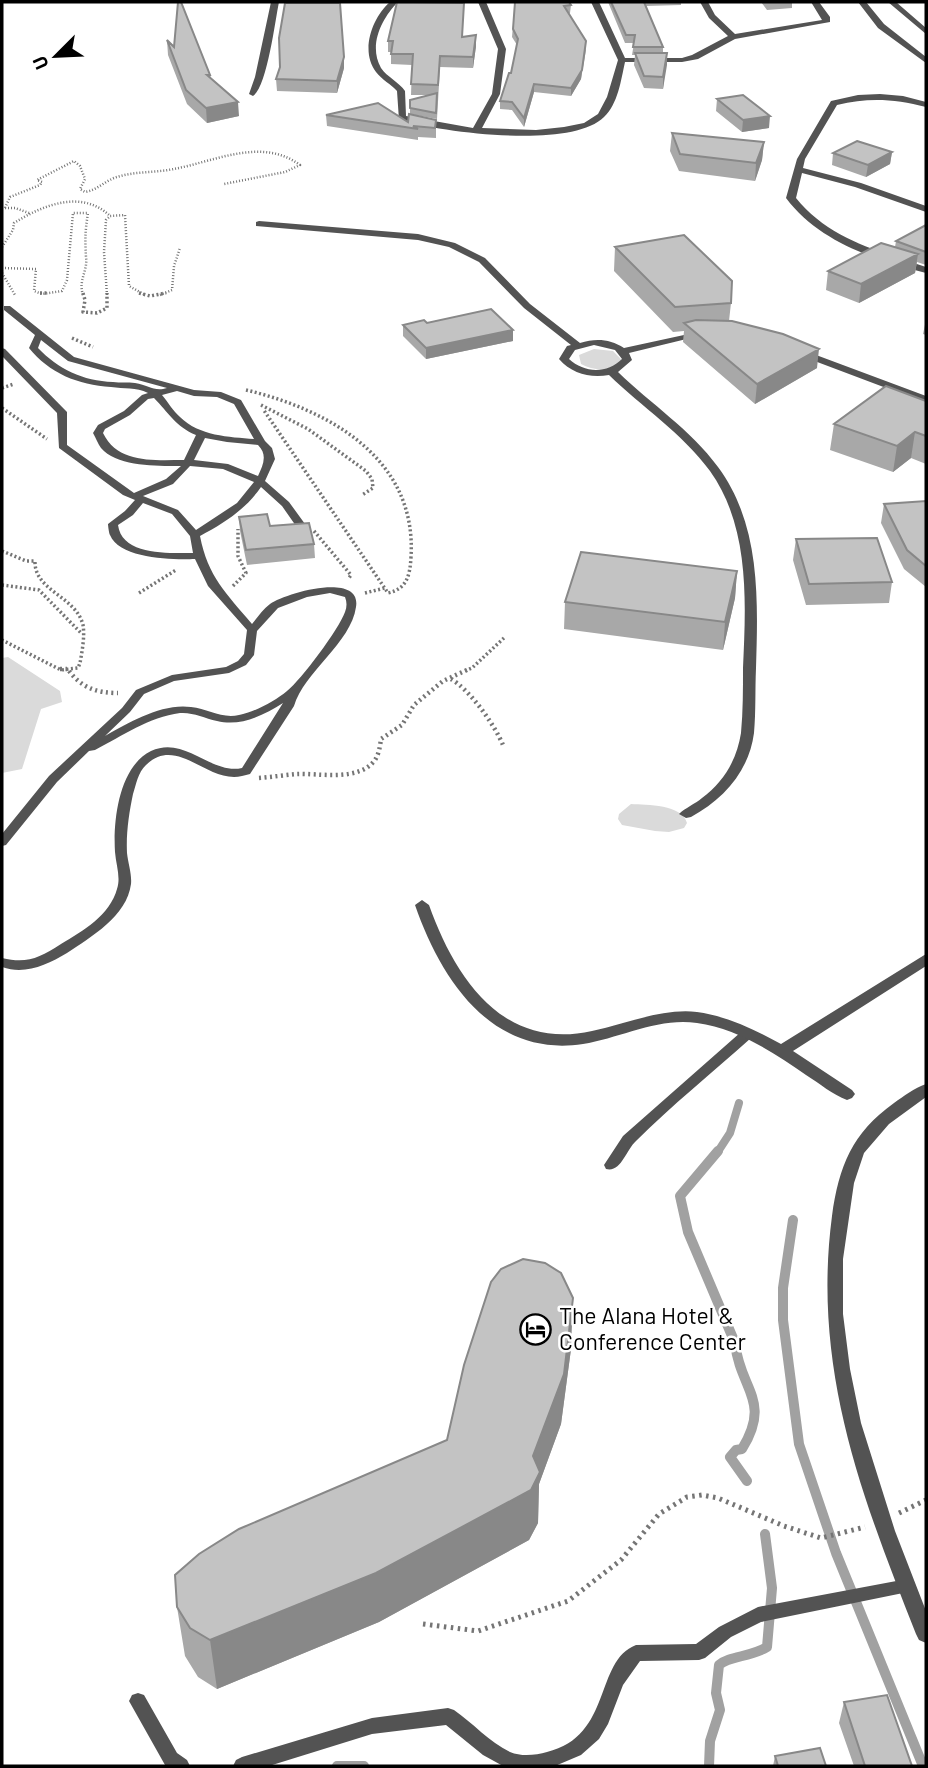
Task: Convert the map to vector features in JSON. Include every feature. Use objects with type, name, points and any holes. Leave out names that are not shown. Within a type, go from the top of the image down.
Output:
[{"type":"street","points":[[253,94],[275,2]]},
{"type":"street","points":[[396,4],[378,23],[373,40],[373,55],[378,69],[399,88],[403,96],[402,118],[477,129],[545,134],[587,124],[601,117],[608,105],[622,60],[595,2]]},
{"type":"street","points":[[704,2],[712,16],[733,37]]},
{"type":"street","points":[[622,60],[682,60],[733,37],[826,22],[816,2]]},
{"type":"street","points":[[862,2],[881,26],[926,61]]},
{"type":"street","points":[[892,2],[926,32]]},
{"type":"street","points":[[471,9],[483,6],[502,50],[496,94],[477,129]]},
{"type":"street","points":[[910,50],[926,48]]},
{"type":"street","points":[[926,105],[886,95],[858,96],[834,103],[801,159],[791,191],[791,198],[801,214],[812,224],[843,241],[926,270]]},
{"type":"street","points":[[799,170],[858,185],[926,209]]},
{"type":"street","points":[[259,224],[418,237],[453,245],[482,260],[527,306],[577,345]]},
{"type":"street","points":[[623,351],[626,360],[611,371],[594,373],[572,367],[564,359],[564,355],[577,345],[603,343],[623,351],[679,336],[715,331]]},
{"type":"street","points":[[790,348],[926,400]]},
{"type":"street","points":[[611,371],[711,465],[735,510],[747,556],[752,606],[747,742],[734,771],[717,795],[685,814]]},
{"type":"street","points":[[422,905],[431,937],[470,997],[505,1026],[533,1038],[578,1039],[694,1017],[723,1024],[780,1052],[847,1094]]},
{"type":"street","points":[[780,1052],[926,959]]},
{"type":"street","points":[[926,1090],[898,1106],[878,1124],[852,1161],[837,1228],[834,1277],[842,1371],[856,1437],[926,1634]]},
{"type":"lane","points":[[4,307],[71,359],[179,388],[218,394],[238,402],[261,442],[267,447],[270,459],[243,506],[195,535]]},
{"type":"lane","points":[[39,336],[33,348],[46,363],[67,376],[91,383],[148,388],[162,399],[177,420],[201,435],[261,442]]},
{"type":"lane","points":[[2,351],[62,412],[62,446],[137,498],[175,512],[195,535],[199,556],[212,584],[252,630]]},
{"type":"lane","points":[[179,388],[145,397],[127,413],[101,427],[100,439],[111,452],[134,460],[152,463],[191,461],[226,466],[274,491],[300,524]]},
{"type":"lane","points":[[199,556],[163,556],[133,548],[117,541],[112,535],[113,524],[121,520],[137,498],[167,483],[191,461],[201,435]]},
{"type":"lane","points":[[2,842],[53,779],[126,710],[140,692],[172,678],[229,670],[242,663],[249,655],[252,630],[276,605],[314,592],[343,591],[351,597],[353,605],[343,628],[292,693],[288,706],[246,771],[238,775],[224,773],[186,752],[160,753],[144,759],[135,770],[129,791],[121,854],[125,877],[116,906],[98,924],[48,958],[27,966],[9,966],[2,962]]},
{"type":"lane","points":[[78,754],[139,724],[177,710],[194,709],[221,719],[233,719],[270,706],[292,693]]},
{"type":"lane","points":[[126,710],[129,719],[139,724]]},
{"type":"lane","points":[[611,1165],[628,1140],[746,1035]]},
{"type":"lane","points":[[242,1766],[372,1726],[449,1716],[487,1746],[515,1762],[538,1763],[572,1752],[598,1727],[619,1670],[636,1653],[699,1651],[725,1632],[758,1615],[907,1586]]},
{"type":"lane","points":[[138,1701],[171,1759],[181,1766]]},
{"type":"path","points":[[30,213],[3,208],[10,197],[40,185],[42,182],[37,180],[74,161],[81,165],[85,179],[80,189],[85,192],[100,188],[112,179],[241,153],[278,154],[292,158],[300,165],[285,172],[224,184]]},
{"type":"path","points":[[2,247],[13,230],[14,223],[30,213],[70,202],[81,202],[102,206],[110,216]]},
{"type":"path","points":[[2,268],[36,269],[33,288],[37,294],[62,290],[67,279],[73,213],[88,213],[83,244],[87,259],[80,285],[85,300],[83,312],[102,312],[108,304],[104,252],[106,220],[110,216],[125,215],[129,286],[139,294],[160,295],[172,290],[174,266],[180,248]]},
{"type":"path","points":[[254,397],[388,593]]},
{"type":"path","points":[[261,404],[308,429],[366,471],[372,480],[373,488],[362,495]]},
{"type":"path","points":[[2,408],[36,434],[61,442]]},
{"type":"path","points":[[300,524],[311,528],[351,575],[343,591]]},
{"type":"path","points":[[225,599],[237,579],[246,573],[238,556],[237,529],[246,528]]},
{"type":"path","points":[[2,551],[26,561],[35,561],[34,572],[37,579],[64,596],[77,611],[83,625],[82,662],[78,668],[61,670],[2,640]]},
{"type":"path","points":[[139,593],[176,572],[180,557]]},
{"type":"path","points":[[2,585],[39,590],[83,635]]},
{"type":"path","points":[[238,775],[251,778],[300,774],[320,777],[342,775],[369,766],[377,758],[381,739],[402,725],[414,705],[443,681],[487,656],[505,636]]},
{"type":"path","points":[[69,671],[85,688],[98,693],[140,692]]},
{"type":"path","points":[[450,679],[460,684],[469,693],[472,702],[482,708],[496,728],[502,745]]},
{"type":"path","points":[[423,1624],[478,1631],[568,1601],[621,1560],[659,1514],[687,1497],[702,1495],[718,1498],[784,1526],[821,1538],[837,1536]]},
{"type":"shaded area","points":[[594,349],[613,351],[622,360],[603,370],[581,364],[579,355]]},
{"type":"shaded area","points":[[8,657],[60,691],[62,702],[41,709],[22,769],[2,773],[2,658]]},
{"type":"shaded area","points":[[631,804],[671,809],[684,817],[687,823],[684,828],[669,832],[622,825],[618,819],[619,814]]},
{"type":"building","points":[[178,2],[181,2],[210,75],[207,75],[238,102],[206,108],[186,90],[167,40],[174,47]]},
{"type":"building","points":[[397,2],[464,3],[462,37],[476,35],[473,57],[440,56],[438,85],[411,84],[413,54],[391,54],[393,41],[388,41]]},
{"type":"building","points":[[515,2],[569,2],[571,5],[564,6],[586,41],[582,70],[571,88],[534,84],[524,118],[512,102],[500,101],[511,73],[518,39],[513,29]]},
{"type":"building","points":[[611,2],[644,2],[663,47],[633,47],[635,35],[626,35]]},
{"type":"building","points":[[285,3],[340,3],[344,57],[337,81],[276,79],[280,67],[279,38]]},
{"type":"building","points":[[635,53],[667,53],[663,77],[644,76]]},
{"type":"building","points":[[437,93],[436,113],[410,108],[410,100]]},
{"type":"building","points":[[743,95],[770,116],[743,120],[717,99]]},
{"type":"building","points":[[378,103],[408,122],[409,114],[436,120],[435,128],[413,126],[418,129],[326,115]]},
{"type":"building","points":[[672,133],[764,142],[756,163],[680,154]]},
{"type":"building","points":[[857,141],[892,152],[868,165],[833,153]]},
{"type":"building","points":[[926,225],[926,252],[896,241]]},
{"type":"building","points":[[684,235],[732,281],[731,303],[675,307],[615,247]]},
{"type":"building","points":[[881,243],[918,254],[861,284],[828,271]]},
{"type":"building","points":[[491,309],[513,330],[426,348],[403,325],[424,320],[427,323]]},
{"type":"building","points":[[696,320],[732,321],[783,334],[819,349],[757,384],[684,323]]},
{"type":"building","points":[[886,386],[926,401],[926,436],[915,432],[897,446],[834,424]]},
{"type":"building","points":[[926,501],[926,566],[907,550],[884,504]]},
{"type":"building","points":[[267,514],[270,526],[309,523],[314,544],[246,550],[239,517]]},
{"type":"building","points":[[877,538],[892,582],[809,584],[796,539]]},
{"type":"building","points":[[581,552],[737,571],[725,622],[565,602]]},
{"type":"building","points":[[523,1259],[545,1263],[561,1273],[573,1298],[564,1374],[533,1456],[540,1472],[531,1490],[376,1573],[210,1640],[190,1628],[177,1607],[175,1575],[199,1554],[239,1529],[447,1440],[464,1365],[491,1282],[501,1269]]},
{"type":"building","points":[[887,1695],[912,1766],[865,1766],[844,1702]]},
{"type":"building","points":[[820,1748],[826,1766],[778,1766],[775,1756]]},
{"type":"waterway","points":[[717,1153],[730,1133],[739,1103]]},
{"type":"waterway","points":[[718,1151],[680,1196],[688,1232],[735,1343],[742,1372],[752,1395],[754,1418],[751,1432],[742,1449],[736,1450],[730,1457],[747,1481]]},
{"type":"waterway","points":[[793,1220],[783,1288],[783,1320],[799,1444],[836,1553],[923,1766]]},
{"type":"waterway","points":[[709,1766],[710,1741],[720,1710],[716,1693],[719,1665],[767,1647],[772,1588],[765,1534]]},
{"type":"waterway","points":[[337,1766],[364,1766]]},
{"type":"place","name":"The Alana Hotel & Conference Center","points":[[536,1329]]}]
